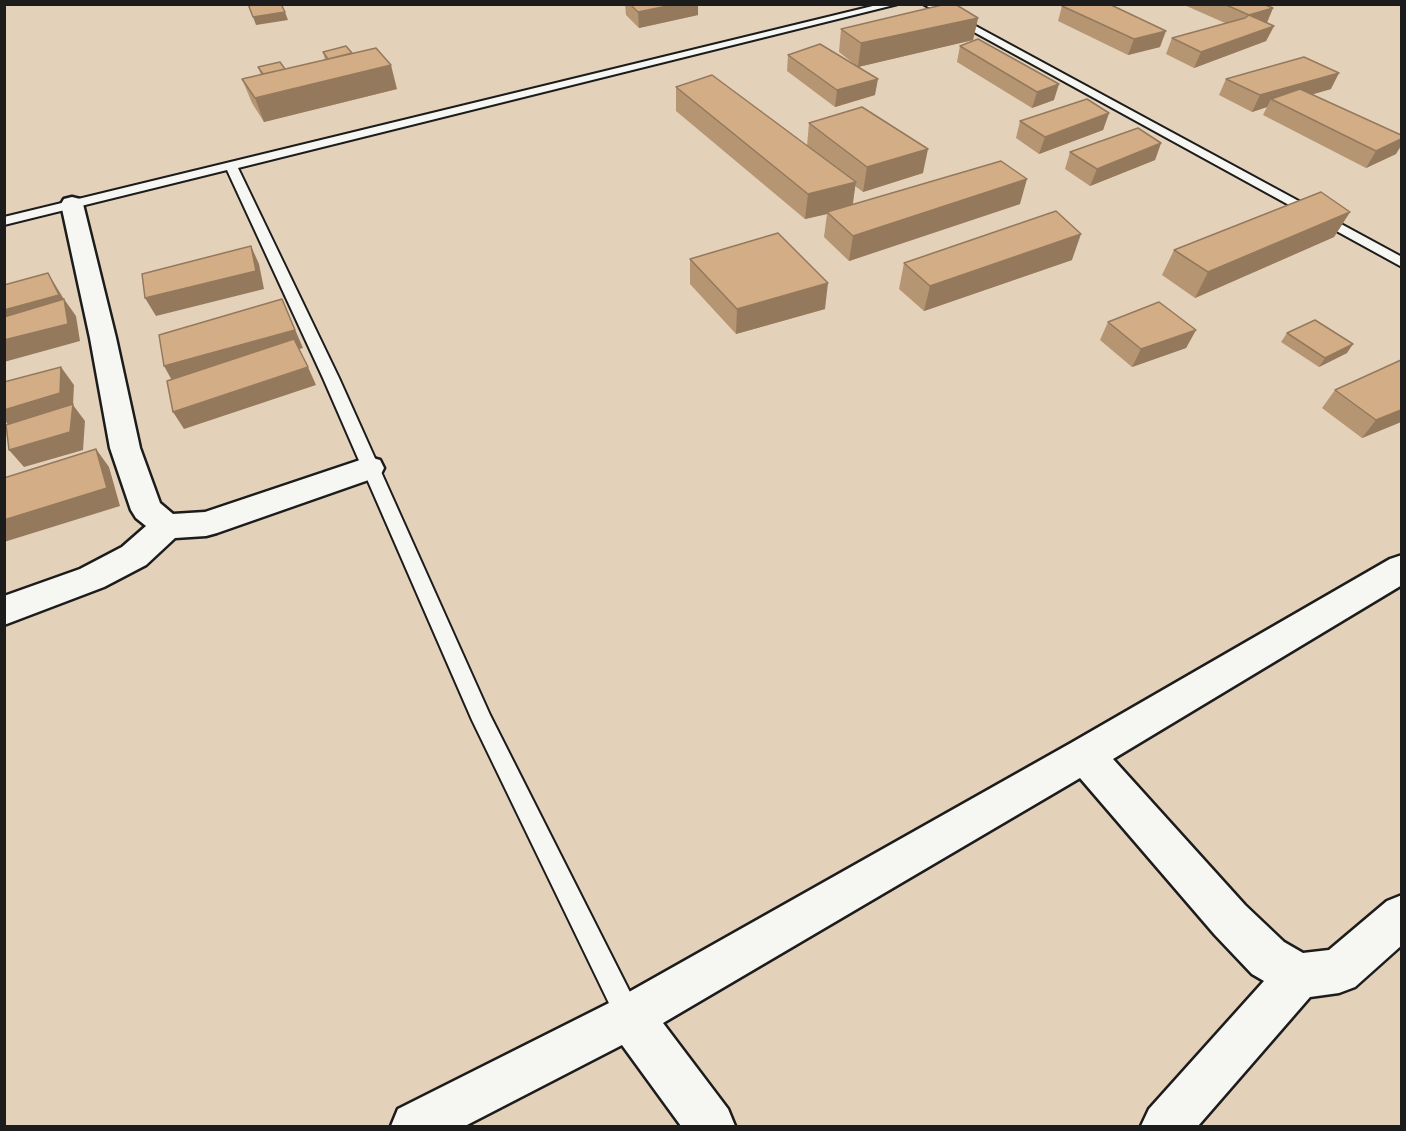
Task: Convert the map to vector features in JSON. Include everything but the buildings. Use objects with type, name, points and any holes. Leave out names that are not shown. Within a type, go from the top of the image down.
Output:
[{"type":"street","points":[[72,204],[103,338],[125,448],[147,510],[167,526]]},
{"type":"street","points":[[4,611],[103,573],[134,556],[167,526],[206,524],[369,468]]},
{"type":"street","points":[[415,1126],[629,1017],[1085,755],[1401,568]]},
{"type":"street","points":[[1085,755],[1230,920],[1268,958],[1299,976],[1339,970],[1401,916]]},
{"type":"street","points":[[1166,1126],[1299,976]]},
{"type":"street","points":[[629,1017],[711,1126]]},
{"type":"lane","points":[[4,221],[894,4]]},
{"type":"lane","points":[[927,4],[1401,263]]},
{"type":"lane","points":[[231,166],[270,245],[482,720],[629,1017]]},
{"type":"shaded area","points":[[5,5],[1401,5],[1401,1126],[5,1126]]}]
